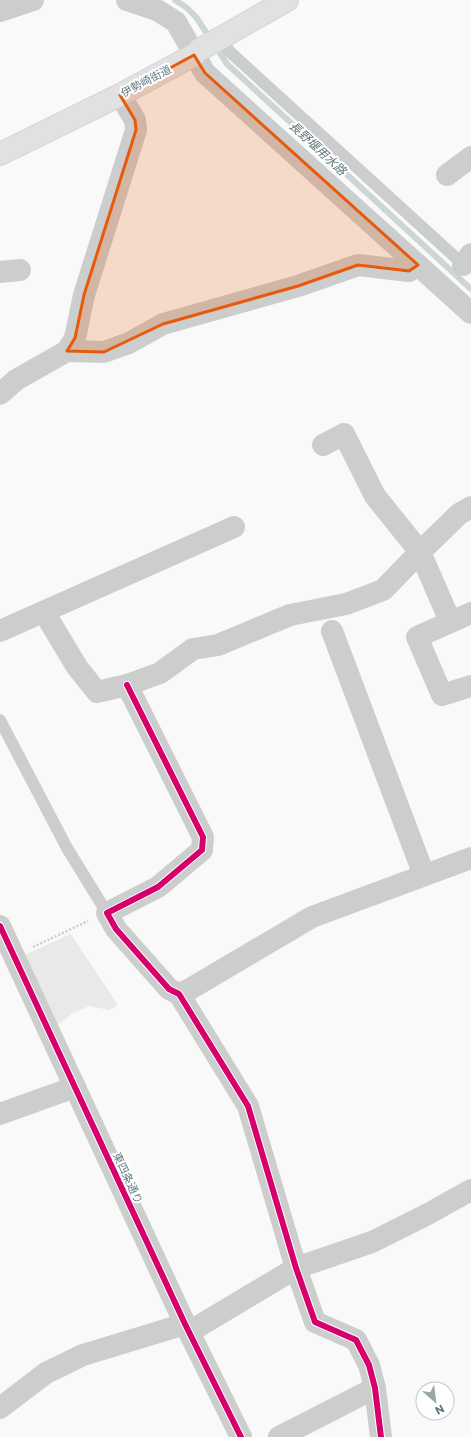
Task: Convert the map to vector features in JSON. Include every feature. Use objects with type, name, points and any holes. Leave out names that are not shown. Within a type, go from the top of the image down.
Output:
[{"type":"main road","name":"伊勢崎街道","points":[[0,154],[120,95],[287,0]]},
{"type":"street","points":[[0,11],[32,0]]},
{"type":"street","points":[[127,0],[157,10],[176,22],[196,53],[205,72],[471,313]]},
{"type":"street","points":[[68,351],[75,338],[84,295],[136,130],[135,120],[120,95]]},
{"type":"street","points":[[447,175],[471,157]]},
{"type":"street","points":[[0,394],[16,380],[68,351],[104,352],[129,343],[163,324],[298,286],[358,265],[409,271],[418,265]]},
{"type":"street","points":[[323,446],[344,434],[375,496],[420,552],[450,621]]},
{"type":"street","points":[[44,612],[77,667],[97,692],[127,685],[160,673],[193,649],[218,646],[290,615],[346,604],[383,590],[459,514],[471,507]]},
{"type":"street","points":[[0,631],[234,526]]},
{"type":"street","points":[[471,613],[450,621],[417,637],[442,695],[471,686]]},
{"type":"street","points":[[332,631],[424,875]]},
{"type":"street","points":[[127,685],[203,837],[202,850],[158,887],[107,913],[116,930],[169,989],[179,994],[248,1106],[296,1268],[315,1322],[356,1340],[369,1365],[375,1388],[381,1437]]},
{"type":"street","points":[[179,994],[312,917],[471,858]]},
{"type":"street","name":"東四条通り","points":[[0,926],[187,1328],[241,1437]]},
{"type":"street","points":[[0,1114],[75,1087]]},
{"type":"street","points":[[0,1408],[46,1373],[83,1355],[187,1328],[296,1268],[372,1242],[426,1215],[471,1190]]},
{"type":"street","points":[[279,1437],[375,1388]]},
{"type":"lane","points":[[220,38],[229,51],[468,263]]},
{"type":"lane","points":[[0,720],[67,848],[107,913]]},
{"type":"path","points":[[14,956],[107,913]]},
{"type":"highlighted area","points":[[194,55],[205,73],[418,265],[409,271],[358,265],[298,286],[163,324],[104,352],[67,351],[75,338],[84,295],[136,130],[135,120],[120,95]]},
{"type":"shaded area","points":[[71,934],[118,1005],[109,1010],[89,1006],[73,1013],[58,1025],[24,955]]},
{"type":"waterway","name":"長野堰用水路","points":[[175,0],[187,8],[196,17],[227,64],[471,289]]},
{"type":"cycle path","points":[[127,685],[203,837],[202,850],[158,887],[107,913],[116,929],[169,989],[179,994],[248,1106],[296,1268],[315,1322],[356,1340],[369,1365],[375,1388],[381,1437]]},
{"type":"cycle path","points":[[0,926],[185,1324],[241,1437]]}]
